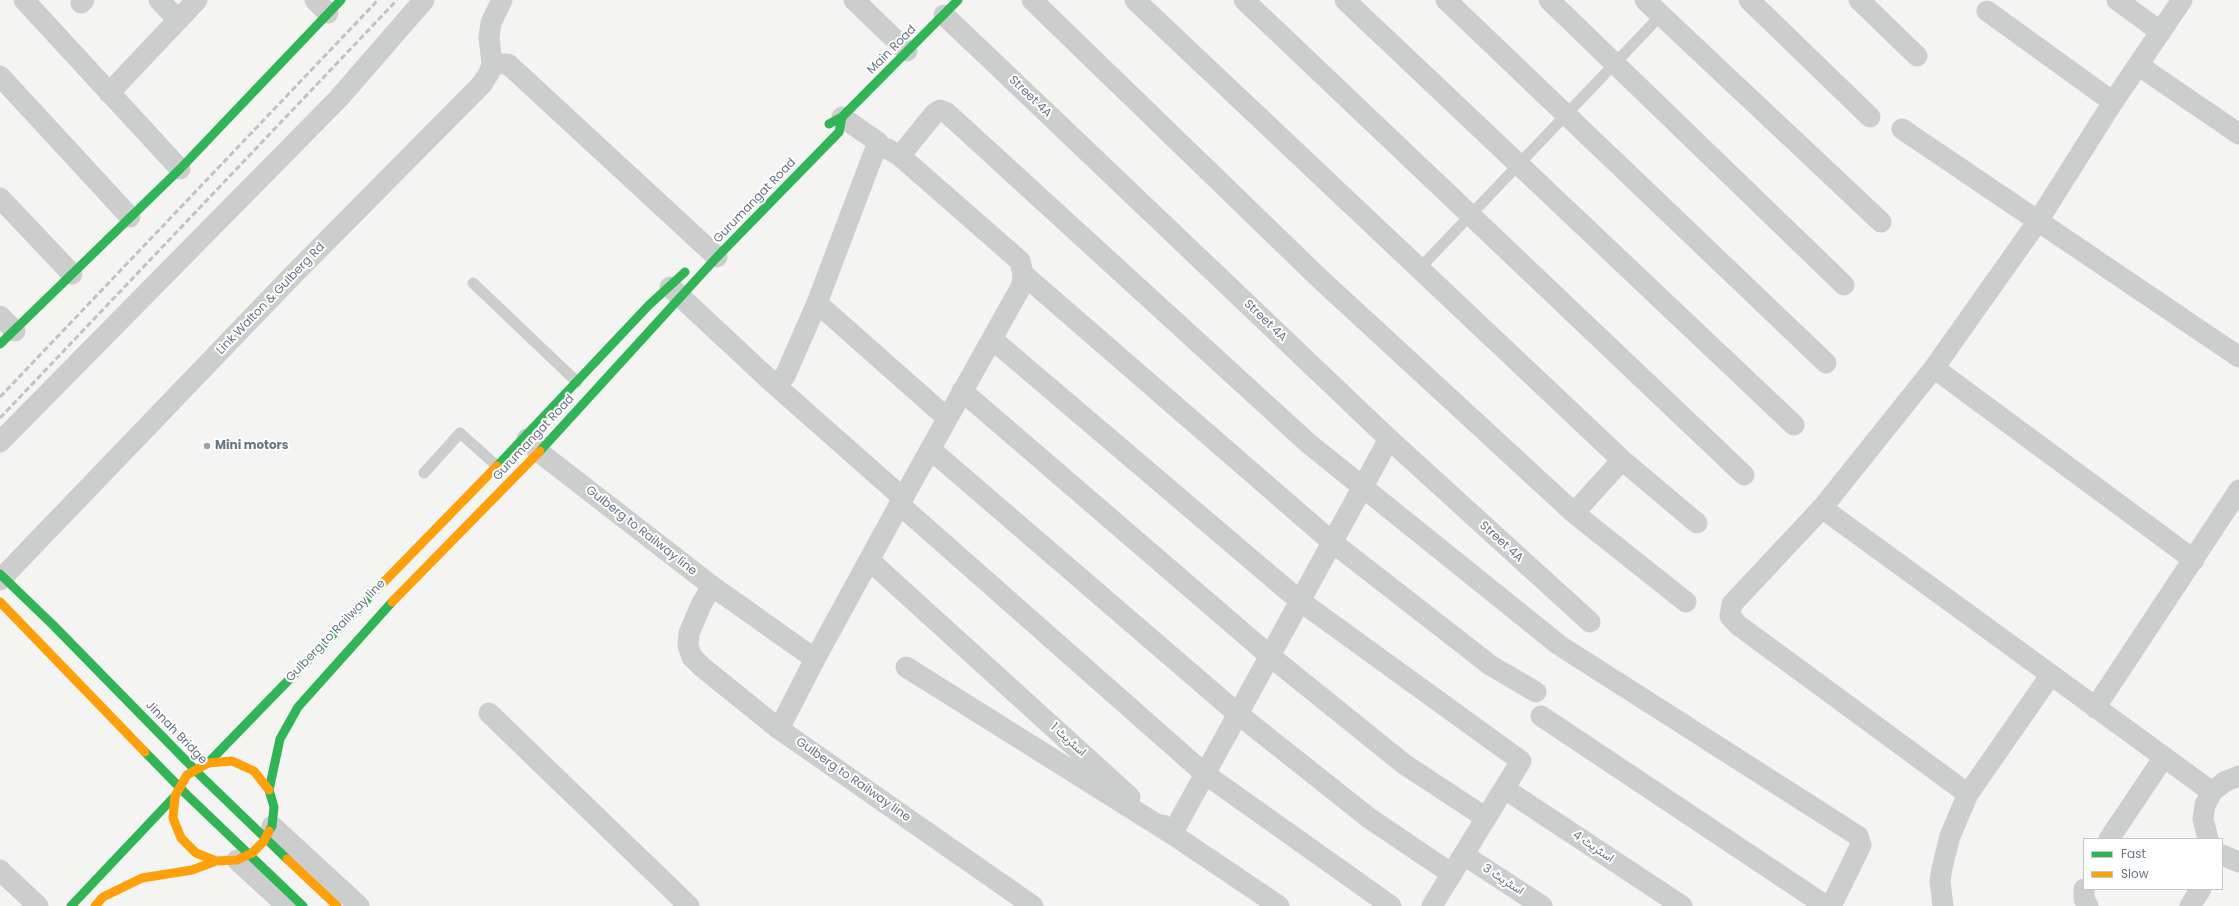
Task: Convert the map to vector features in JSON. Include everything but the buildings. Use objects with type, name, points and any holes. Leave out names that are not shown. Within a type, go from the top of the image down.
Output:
[{"type":"main road","name":"Main Road","points":[[825,129],[830,123],[842,117],[958,0]]},
{"type":"main road","points":[[7,338],[180,168],[328,4]]},
{"type":"main road","name":"Gurumangat Road","points":[[269,790],[280,739],[298,707],[389,605],[539,452],[710,250],[840,132],[842,117]]},
{"type":"main road","points":[[525,437],[649,305],[675,293],[691,265]]},
{"type":"main road","name":"Gulberg to Railway line","points":[[206,764],[525,437]]},
{"type":"main road","name":"Jinnah Bridge","points":[[2,572],[201,776],[338,906]]},
{"type":"main road","points":[[0,602],[186,794],[303,906]]},
{"type":"main road","points":[[71,906],[159,810],[176,794],[187,775],[206,764],[232,761],[254,771],[269,790],[274,807],[272,826],[264,841],[252,853],[237,860],[216,861],[192,870],[142,878],[103,897],[94,906]]},
{"type":"main road","points":[[176,794],[173,818],[180,838],[196,853],[216,861]]},
{"type":"street","points":[[24,0],[180,168]]},
{"type":"street","points":[[159,0],[178,20]]},
{"type":"street","points":[[109,93],[197,0]]},
{"type":"street","points":[[0,442],[339,98],[424,0]]},
{"type":"street","points":[[502,0],[491,23],[489,37],[492,64],[508,64],[710,250]]},
{"type":"street","points":[[854,0],[907,51]]},
{"type":"street","points":[[1032,0],[1318,277],[1574,513],[1686,602]]},
{"type":"street","points":[[1135,0],[1622,460],[1697,523]]},
{"type":"street","points":[[1244,0],[1744,476]]},
{"type":"street","points":[[1345,0],[1794,425]]},
{"type":"street","points":[[1446,0],[1826,363]]},
{"type":"street","points":[[1549,0],[1844,285]]},
{"type":"street","points":[[1645,0],[1881,222]]},
{"type":"street","points":[[1749,0],[1870,117]]},
{"type":"street","points":[[1859,0],[1917,56]]},
{"type":"street","points":[[2117,0],[2161,32]]},
{"type":"street","points":[[1968,794],[1738,625],[1730,616],[1732,604],[1822,508],[1934,368],[2038,221],[2113,102],[2182,0]]},
{"type":"street","points":[[1987,11],[2113,102]]},
{"type":"street","name":"Street 4A","points":[[944,15],[1389,439],[1590,622]]},
{"type":"street","name":"Link Walton & Gulberg Rd","points":[[2,572],[482,84],[489,73],[492,64]]},
{"type":"street","points":[[2138,65],[2239,134]]},
{"type":"street","points":[[0,76],[130,217]]},
{"type":"street","points":[[900,156],[934,114],[940,110],[947,113],[1308,443],[1559,645],[1858,836],[1860,845],[1831,906]]},
{"type":"street","points":[[779,729],[814,659],[1022,285],[1023,274],[1020,261],[900,156],[842,117]]},
{"type":"street","points":[[1902,129],[2239,357]]},
{"type":"street","points":[[774,384],[785,376],[817,303],[878,142]]},
{"type":"street","points":[[0,198],[72,274]]},
{"type":"street","points":[[1023,274],[1332,542],[1490,665],[1536,692]]},
{"type":"street","points":[[675,293],[901,501],[1205,774],[1390,906]]},
{"type":"street","points":[[817,303],[947,418]]},
{"type":"street","points":[[0,316],[7,338]]},
{"type":"street","points":[[992,338],[1300,601],[1521,761],[1432,906]]},
{"type":"street","points":[[1934,368],[2194,560]]},
{"type":"street","points":[[962,391],[1270,656],[1404,764],[1486,818]]},
{"type":"street","name":"Gulberg to Railway line","points":[[525,437],[539,452],[712,586],[814,659]]},
{"type":"street","points":[[906,667],[1172,834],[1389,439]]},
{"type":"street","points":[[930,449],[1238,714],[1369,818],[1452,874]]},
{"type":"street","points":[[1574,513],[1622,460]]},
{"type":"street","points":[[2094,708],[2194,560],[2239,490]]},
{"type":"street","points":[[1822,508],[2050,676],[2212,792]]},
{"type":"street","name":"اسٹریٹ 1","points":[[869,560],[1172,834],[1279,906]]},
{"type":"street","points":[[2,572],[206,764]]},
{"type":"street","name":"Gulberg to Railway line","points":[[712,586],[702,603],[689,633],[688,646],[692,657],[702,667],[779,729],[1033,906]]},
{"type":"street","points":[[0,614],[176,794]]},
{"type":"street","points":[[1943,906],[1940,881],[1942,868],[1950,836],[1968,794],[2050,676]]},
{"type":"street","points":[[489,713],[689,906]]},
{"type":"street","points":[[1541,716],[1826,906]]},
{"type":"street","points":[[2110,838],[2164,757]]},
{"type":"street","points":[[2208,838],[2203,819],[2205,805],[2212,792],[2224,782],[2239,776]]},
{"type":"street","name":"اسٹریٹ 4","points":[[1505,789],[1682,906]]},
{"type":"street","points":[[272,826],[359,906]]},
{"type":"street","name":"اسٹریٹ 3","points":[[1464,855],[1542,906]]},
{"type":"street","points":[[237,860],[287,906]]},
{"type":"street","points":[[0,870],[38,906]]},
{"type":"street","points":[[2084,890],[2084,899],[2088,906]]},
{"type":"street","points":[[2190,906],[2200,890]]},
{"type":"lane","points":[[1419,269],[1661,16]]},
{"type":"lane","points":[[473,283],[577,382]]},
{"type":"lane","points":[[424,472],[460,433],[497,466]]},
{"type":"railway","points":[[0,397],[378,0]]},
{"type":"railway","points":[[0,418],[397,0]]},
{"type":"traffic: fast","points":[[0,344],[180,169],[341,0]]},
{"type":"traffic: fast","points":[[829,124],[842,117],[958,0]]},
{"type":"traffic: fast","points":[[540,451],[717,257],[839,132],[842,117]]},
{"type":"traffic: fast","points":[[497,466],[649,305],[685,272]]},
{"type":"traffic: fast","points":[[0,574],[53,625],[201,776],[287,859]]},
{"type":"traffic: fast","points":[[208,763],[379,587]]},
{"type":"traffic: fast","points":[[269,831],[272,826],[274,807],[269,790],[280,739],[298,707],[392,602]]},
{"type":"traffic: fast","points":[[145,752],[186,794],[303,906]]},
{"type":"traffic: fast","points":[[71,906],[175,796]]},
{"type":"traffic: slow","points":[[392,602],[540,451]]},
{"type":"traffic: slow","points":[[379,587],[497,466]]},
{"type":"traffic: slow","points":[[0,602],[145,752]]},
{"type":"traffic: slow","points":[[269,790],[254,771],[232,761],[208,763],[187,775],[175,796],[173,818],[181,838],[196,853],[216,861],[237,860],[252,853],[264,841],[269,831]]},
{"type":"traffic: slow","points":[[287,859],[337,906]]},
{"type":"traffic: slow","points":[[95,906],[103,897],[142,878],[192,870],[216,861]]},
{"type":"place","name":"Mini motors","points":[[207,446]]}]
